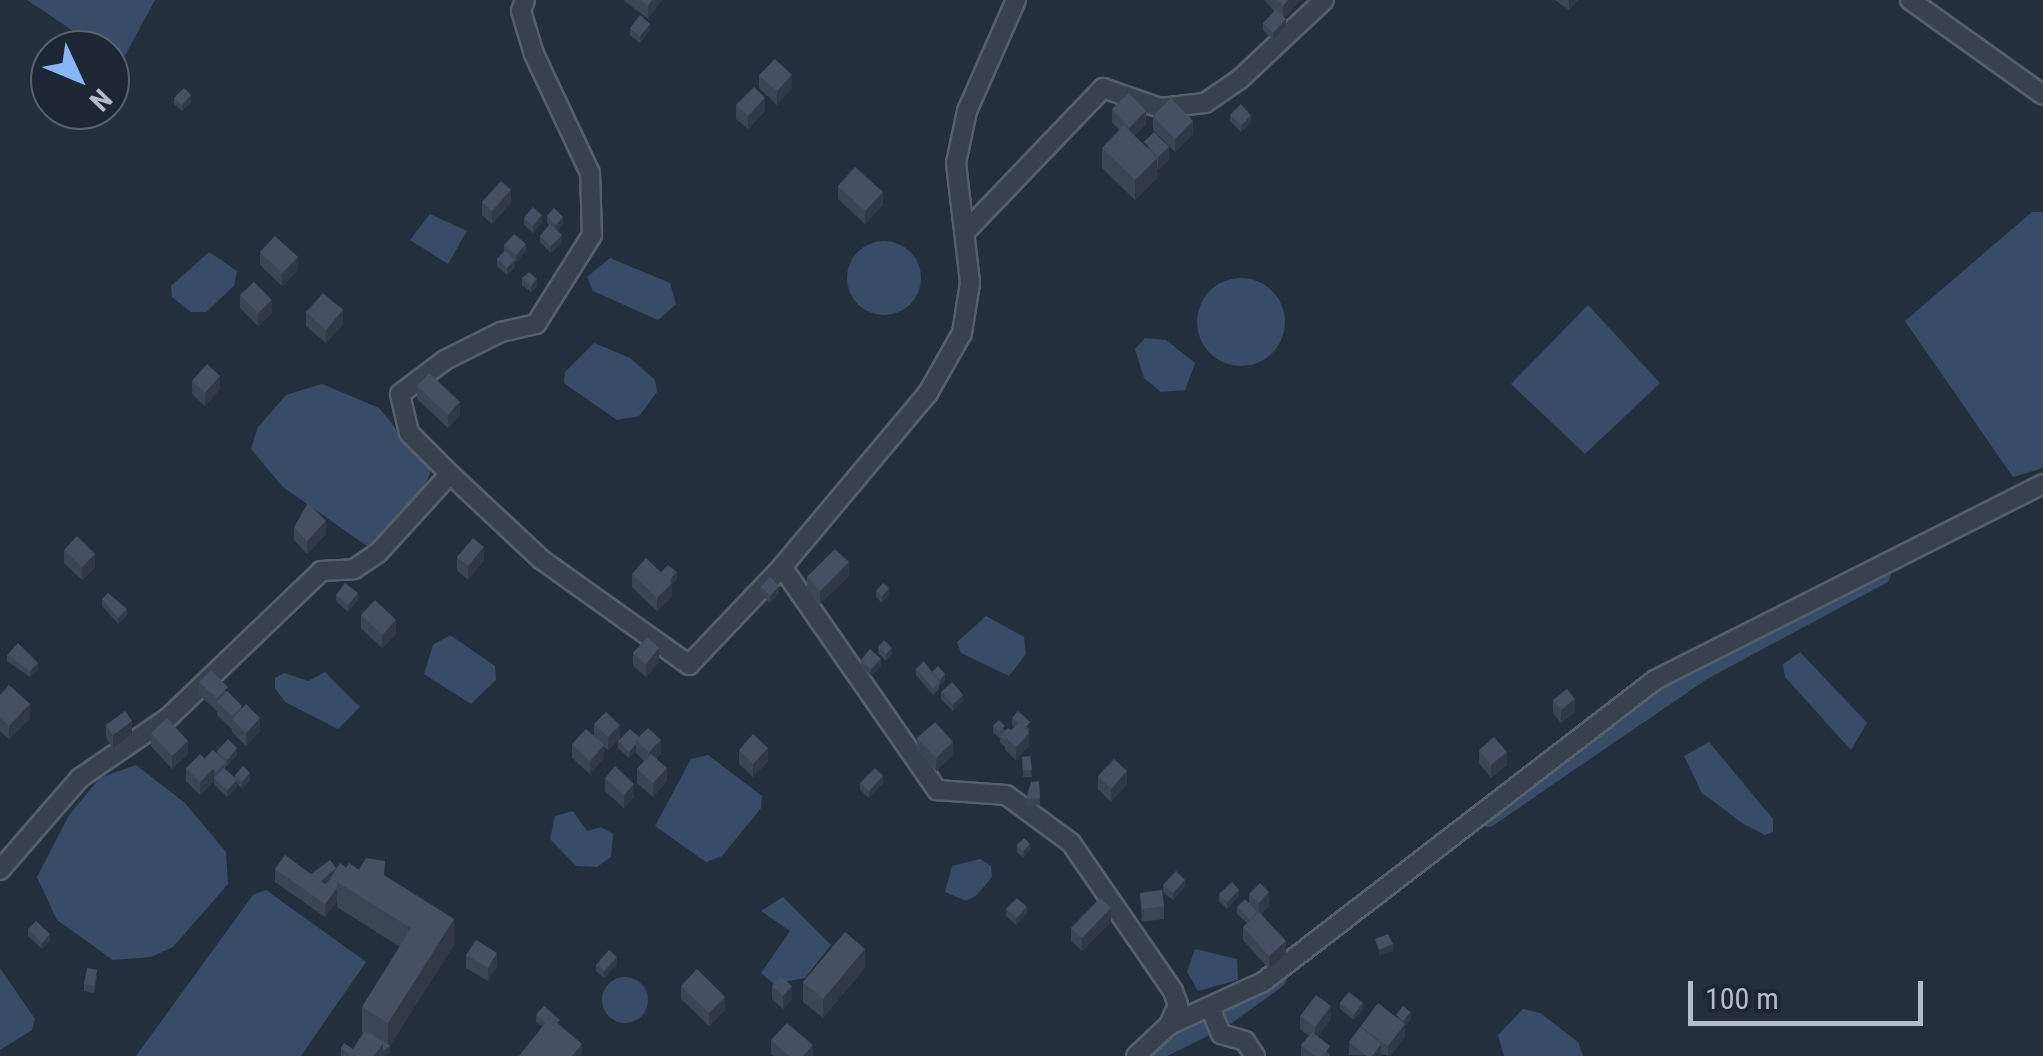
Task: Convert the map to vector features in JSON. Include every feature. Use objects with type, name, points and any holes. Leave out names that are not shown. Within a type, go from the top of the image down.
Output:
[{"type":"street","points":[[525,0],[521,11],[534,54],[590,174],[592,235],[536,324],[501,332],[445,360],[400,394],[409,433],[542,560],[690,665],[782,566],[928,393],[962,333],[970,283],[956,163],[966,111],[1016,0]]},
{"type":"street","points":[[966,230],[1103,88],[1160,108],[1204,102],[1240,79],[1324,0]]},
{"type":"street","points":[[1910,0],[2043,95]]},
{"type":"street","points":[[0,870],[80,778],[169,717],[321,570],[354,568],[378,553],[450,474]]},
{"type":"street","points":[[1136,1056],[1169,1025],[1263,982],[1655,680],[2043,484]]},
{"type":"street","points":[[782,566],[937,790],[1006,795],[1071,843],[1173,991],[1178,1005],[1169,1025]]},
{"type":"street","points":[[1210,1006],[1221,1034],[1245,1042],[1255,1056]]},
{"type":"water","points":[[27,0],[155,0],[130,46],[130,30],[72,30]]},
{"type":"water","points":[[2032,212],[2043,212],[2043,468],[2013,477],[1905,321]]},
{"type":"water","points":[[430,214],[467,231],[448,264],[410,240]]},
{"type":"water","points":[[884,241],[910,252],[921,278],[910,304],[884,315],[858,304],[847,278],[858,252]]},
{"type":"water","points":[[209,252],[237,271],[234,286],[206,312],[191,312],[172,297],[171,286]]},
{"type":"water","points":[[610,258],[670,283],[676,304],[658,320],[593,291],[587,277]]},
{"type":"water","points":[[1241,278],[1258,281],[1272,291],[1282,305],[1282,339],[1272,353],[1258,363],[1241,366],[1224,363],[1210,353],[1200,339],[1197,322],[1200,305],[1210,291],[1224,281]]},
{"type":"water","points":[[1588,305],[1660,383],[1585,454],[1511,384]]},
{"type":"water","points":[[1145,338],[1166,340],[1195,363],[1185,390],[1161,392],[1144,378],[1135,349]]},
{"type":"water","points":[[594,343],[630,358],[655,380],[657,392],[639,416],[617,420],[564,383],[565,372]]},
{"type":"water","points":[[322,384],[379,408],[431,471],[420,497],[371,549],[283,487],[251,449],[258,427],[286,395]]},
{"type":"water","points":[[986,616],[1024,637],[1026,654],[1009,676],[961,653],[957,642]]},
{"type":"water","points":[[450,635],[495,666],[496,680],[471,704],[424,674],[433,645]]},
{"type":"water","points":[[1800,652],[1867,723],[1851,750],[1785,677],[1783,664]]},
{"type":"water","points":[[325,672],[360,707],[338,729],[285,702],[275,688],[275,678],[284,673],[308,681]]},
{"type":"water","points":[[1709,742],[1773,819],[1773,832],[1765,835],[1742,823],[1702,793],[1684,756]]},
{"type":"water","points":[[708,755],[762,796],[761,808],[722,856],[706,862],[655,826],[691,759]]},
{"type":"water","points":[[136,765],[185,803],[226,852],[228,884],[173,947],[151,957],[113,960],[57,920],[37,877],[69,815],[100,778]]},
{"type":"water","points":[[573,811],[587,831],[601,827],[613,834],[611,857],[597,867],[576,866],[550,839],[555,816]]},
{"type":"water","points":[[980,859],[991,866],[992,877],[977,895],[966,901],[945,892],[952,866]]},
{"type":"water","points":[[266,890],[366,962],[301,1056],[136,1056],[253,895]]},
{"type":"water","points":[[783,897],[831,945],[805,978],[774,984],[761,973],[790,931],[761,911]]},
{"type":"water","points":[[1195,949],[1237,959],[1238,980],[1198,991],[1187,972]]},
{"type":"water","points":[[0,968],[35,1019],[32,1030],[0,1050]]},
{"type":"water","points":[[625,977],[641,984],[648,1000],[641,1016],[625,1023],[609,1016],[602,1000],[609,984]]},
{"type":"water","points":[[1523,1009],[1540,1013],[1578,1042],[1583,1056],[1504,1056],[1498,1035]]},
{"type":"building","points":[[1276,10],[1286,19],[1273,33],[1263,23]]},
{"type":"building","points":[[640,15],[650,24],[640,36],[630,28]]},
{"type":"building","points":[[775,59],[792,75],[777,91],[759,75]]},
{"type":"building","points":[[754,87],[765,98],[748,116],[736,105]]},
{"type":"building","points":[[184,88],[191,95],[182,105],[174,98]]},
{"type":"building","points":[[1129,93],[1146,111],[1129,128],[1112,109]]},
{"type":"building","points":[[1171,98],[1193,121],[1175,139],[1153,116]]},
{"type":"building","points":[[1241,104],[1251,116],[1241,125],[1230,115]]},
{"type":"building","points":[[1124,125],[1157,158],[1135,180],[1102,148]]},
{"type":"building","points":[[1154,132],[1169,147],[1158,157],[1144,142]]},
{"type":"building","points":[[855,167],[883,192],[865,211],[838,186]]},
{"type":"building","points":[[501,181],[511,190],[492,211],[482,202]]},
{"type":"building","points":[[533,207],[542,215],[533,226],[524,218]]},
{"type":"building","points":[[554,208],[563,217],[556,225],[547,216]]},
{"type":"building","points":[[550,224],[562,235],[551,246],[540,236]]},
{"type":"building","points":[[514,234],[526,244],[516,255],[504,245]]},
{"type":"building","points":[[275,236],[298,257],[282,273],[260,252]]},
{"type":"building","points":[[505,251],[515,260],[507,268],[497,259]]},
{"type":"building","points":[[529,272],[537,279],[531,286],[522,278]]},
{"type":"building","points":[[254,282],[272,300],[258,313],[240,295]]},
{"type":"building","points":[[323,293],[343,310],[326,330],[306,312]]},
{"type":"building","points":[[207,364],[220,376],[205,393],[192,381]]},
{"type":"building","points":[[429,373],[460,402],[448,415],[417,386]]},
{"type":"building","points":[[308,503],[326,521],[307,541],[294,527]]},
{"type":"building","points":[[77,536],[95,554],[82,567],[64,550]]},
{"type":"building","points":[[473,538],[484,547],[468,566],[457,557]]},
{"type":"building","points":[[835,549],[849,562],[820,591],[807,577]]},
{"type":"building","points":[[646,558],[672,583],[657,598],[632,574]]},
{"type":"building","points":[[668,565],[677,572],[669,580],[661,572]]},
{"type":"building","points":[[770,577],[779,586],[770,596],[761,587]]},
{"type":"building","points":[[345,583],[358,593],[348,605],[336,595]]},
{"type":"building","points":[[883,583],[889,588],[882,596],[876,591]]},
{"type":"building","points":[[108,593],[127,609],[118,618],[102,599]]},
{"type":"building","points":[[375,600],[396,620],[382,635],[361,615]]},
{"type":"building","points":[[647,637],[659,648],[646,664],[633,653]]},
{"type":"building","points":[[884,640],[892,648],[886,654],[878,647]]},
{"type":"building","points":[[18,643],[38,663],[30,671],[7,655]]},
{"type":"building","points":[[870,649],[881,659],[871,669],[861,660]]},
{"type":"building","points":[[924,661],[939,682],[933,688],[916,669]]},
{"type":"building","points":[[938,666],[945,674],[940,680],[932,672]]},
{"type":"building","points":[[211,670],[228,687],[217,698],[199,682]]},
{"type":"building","points":[[952,682],[963,695],[953,704],[941,692]]},
{"type":"building","points":[[9,685],[30,704],[9,726],[0,717],[0,695]]},
{"type":"building","points":[[1567,689],[1575,699],[1561,710],[1553,700]]},
{"type":"building","points":[[227,691],[242,706],[232,716],[217,702]]},
{"type":"building","points":[[246,704],[260,718],[246,733],[232,719]]},
{"type":"building","points":[[125,711],[132,721],[113,735],[106,725]]},
{"type":"building","points":[[1018,711],[1030,722],[1025,728],[1012,718]]},
{"type":"building","points":[[606,712],[620,725],[608,737],[594,724]]},
{"type":"building","points":[[167,718],[188,741],[172,756],[151,733]]},
{"type":"building","points":[[999,720],[1005,726],[999,732],[993,726]]},
{"type":"building","points":[[935,722],[953,742],[936,758],[917,738]]},
{"type":"building","points":[[1019,722],[1029,733],[1016,747],[1005,737]]},
{"type":"building","points":[[648,728],[661,740],[649,752],[636,740]]},
{"type":"building","points":[[586,729],[604,745],[590,761],[572,744]]},
{"type":"building","points":[[630,729],[639,737],[629,752],[618,741]]},
{"type":"building","points":[[753,734],[768,748],[753,764],[739,750]]},
{"type":"building","points":[[1494,737],[1507,752],[1491,765],[1479,750]]},
{"type":"building","points":[[228,739],[237,748],[227,760],[217,751]]},
{"type":"building","points":[[213,750],[226,762],[216,772],[204,759]]},
{"type":"building","points":[[200,754],[214,768],[200,782],[186,768]]},
{"type":"building","points":[[651,754],[667,768],[653,783],[637,769]]},
{"type":"building","points":[[1030,756],[1032,770],[1023,770],[1022,757]]},
{"type":"building","points":[[1114,759],[1127,771],[1111,789],[1098,776]]},
{"type":"building","points":[[243,766],[250,773],[242,782],[235,775]]},
{"type":"building","points":[[615,766],[634,784],[624,795],[605,778]]},
{"type":"building","points":[[224,768],[237,780],[227,790],[214,778]]},
{"type":"building","points":[[875,768],[883,776],[869,791],[860,783]]},
{"type":"building","points":[[1039,781],[1040,798],[1026,799],[1031,782]]},
{"type":"building","points":[[1024,838],[1030,844],[1023,851],[1017,845]]},
{"type":"building","points":[[285,855],[326,885],[340,863],[346,868],[325,904],[275,869]]},
{"type":"building","points":[[366,858],[385,861],[384,875],[454,919],[388,1023],[362,1007],[411,928],[337,882],[349,863],[359,870]]},
{"type":"building","points":[[330,860],[336,868],[321,881],[311,874]]},
{"type":"building","points":[[1176,871],[1185,880],[1173,893],[1163,885]]},
{"type":"building","points":[[1232,882],[1239,890],[1227,902],[1219,894]]},
{"type":"building","points":[[1260,883],[1269,892],[1259,903],[1249,894]]},
{"type":"building","points":[[1162,890],[1164,906],[1142,909],[1140,893]]},
{"type":"building","points":[[1017,898],[1027,907],[1016,918],[1006,909]]},
{"type":"building","points":[[1100,898],[1111,908],[1082,938],[1071,928]]},
{"type":"building","points":[[1245,899],[1257,912],[1250,920],[1237,907]]},
{"type":"building","points":[[1259,912],[1286,941],[1269,956],[1243,927]]},
{"type":"building","points":[[36,921],[50,934],[42,943],[28,929]]},
{"type":"building","points":[[845,932],[865,949],[823,999],[803,982]]},
{"type":"building","points":[[1388,934],[1393,944],[1379,950],[1375,939]]},
{"type":"building","points":[[476,940],[497,953],[488,968],[466,955]]},
{"type":"building","points":[[609,950],[617,957],[604,971],[596,965]]},
{"type":"building","points":[[87,968],[97,970],[94,986],[84,984]]},
{"type":"building","points":[[697,969],[725,997],[709,1013],[681,986]]},
{"type":"building","points":[[781,976],[792,986],[783,996],[772,986]]},
{"type":"building","points":[[1349,992],[1363,1003],[1354,1014],[1340,1003]]},
{"type":"building","points":[[1316,995],[1331,1006],[1315,1027],[1300,1016]]},
{"type":"building","points":[[1378,1003],[1405,1024],[1388,1046],[1361,1026]]},
{"type":"building","points":[[544,1006],[560,1020],[557,1023],[550,1017],[546,1023],[536,1015]]},
{"type":"building","points":[[1403,1006],[1411,1012],[1403,1021],[1396,1015]]},
{"type":"building","points":[[550,1017],[582,1044],[572,1056],[519,1056]]},
{"type":"building","points":[[787,1023],[813,1045],[803,1056],[789,1056],[771,1040]]},
{"type":"building","points":[[1360,1027],[1381,1044],[1372,1056],[1349,1042]]},
{"type":"building","points":[[365,1031],[383,1043],[374,1056],[348,1056],[341,1048],[344,1043],[353,1049]]},
{"type":"building","points":[[1312,1032],[1330,1046],[1323,1056],[1315,1056],[1301,1045]]},
{"type":"waterway","points":[[1488,818],[1701,672],[1882,575]]},
{"type":"waterway","points":[[1147,1056],[1222,1019],[1277,979]]}]
